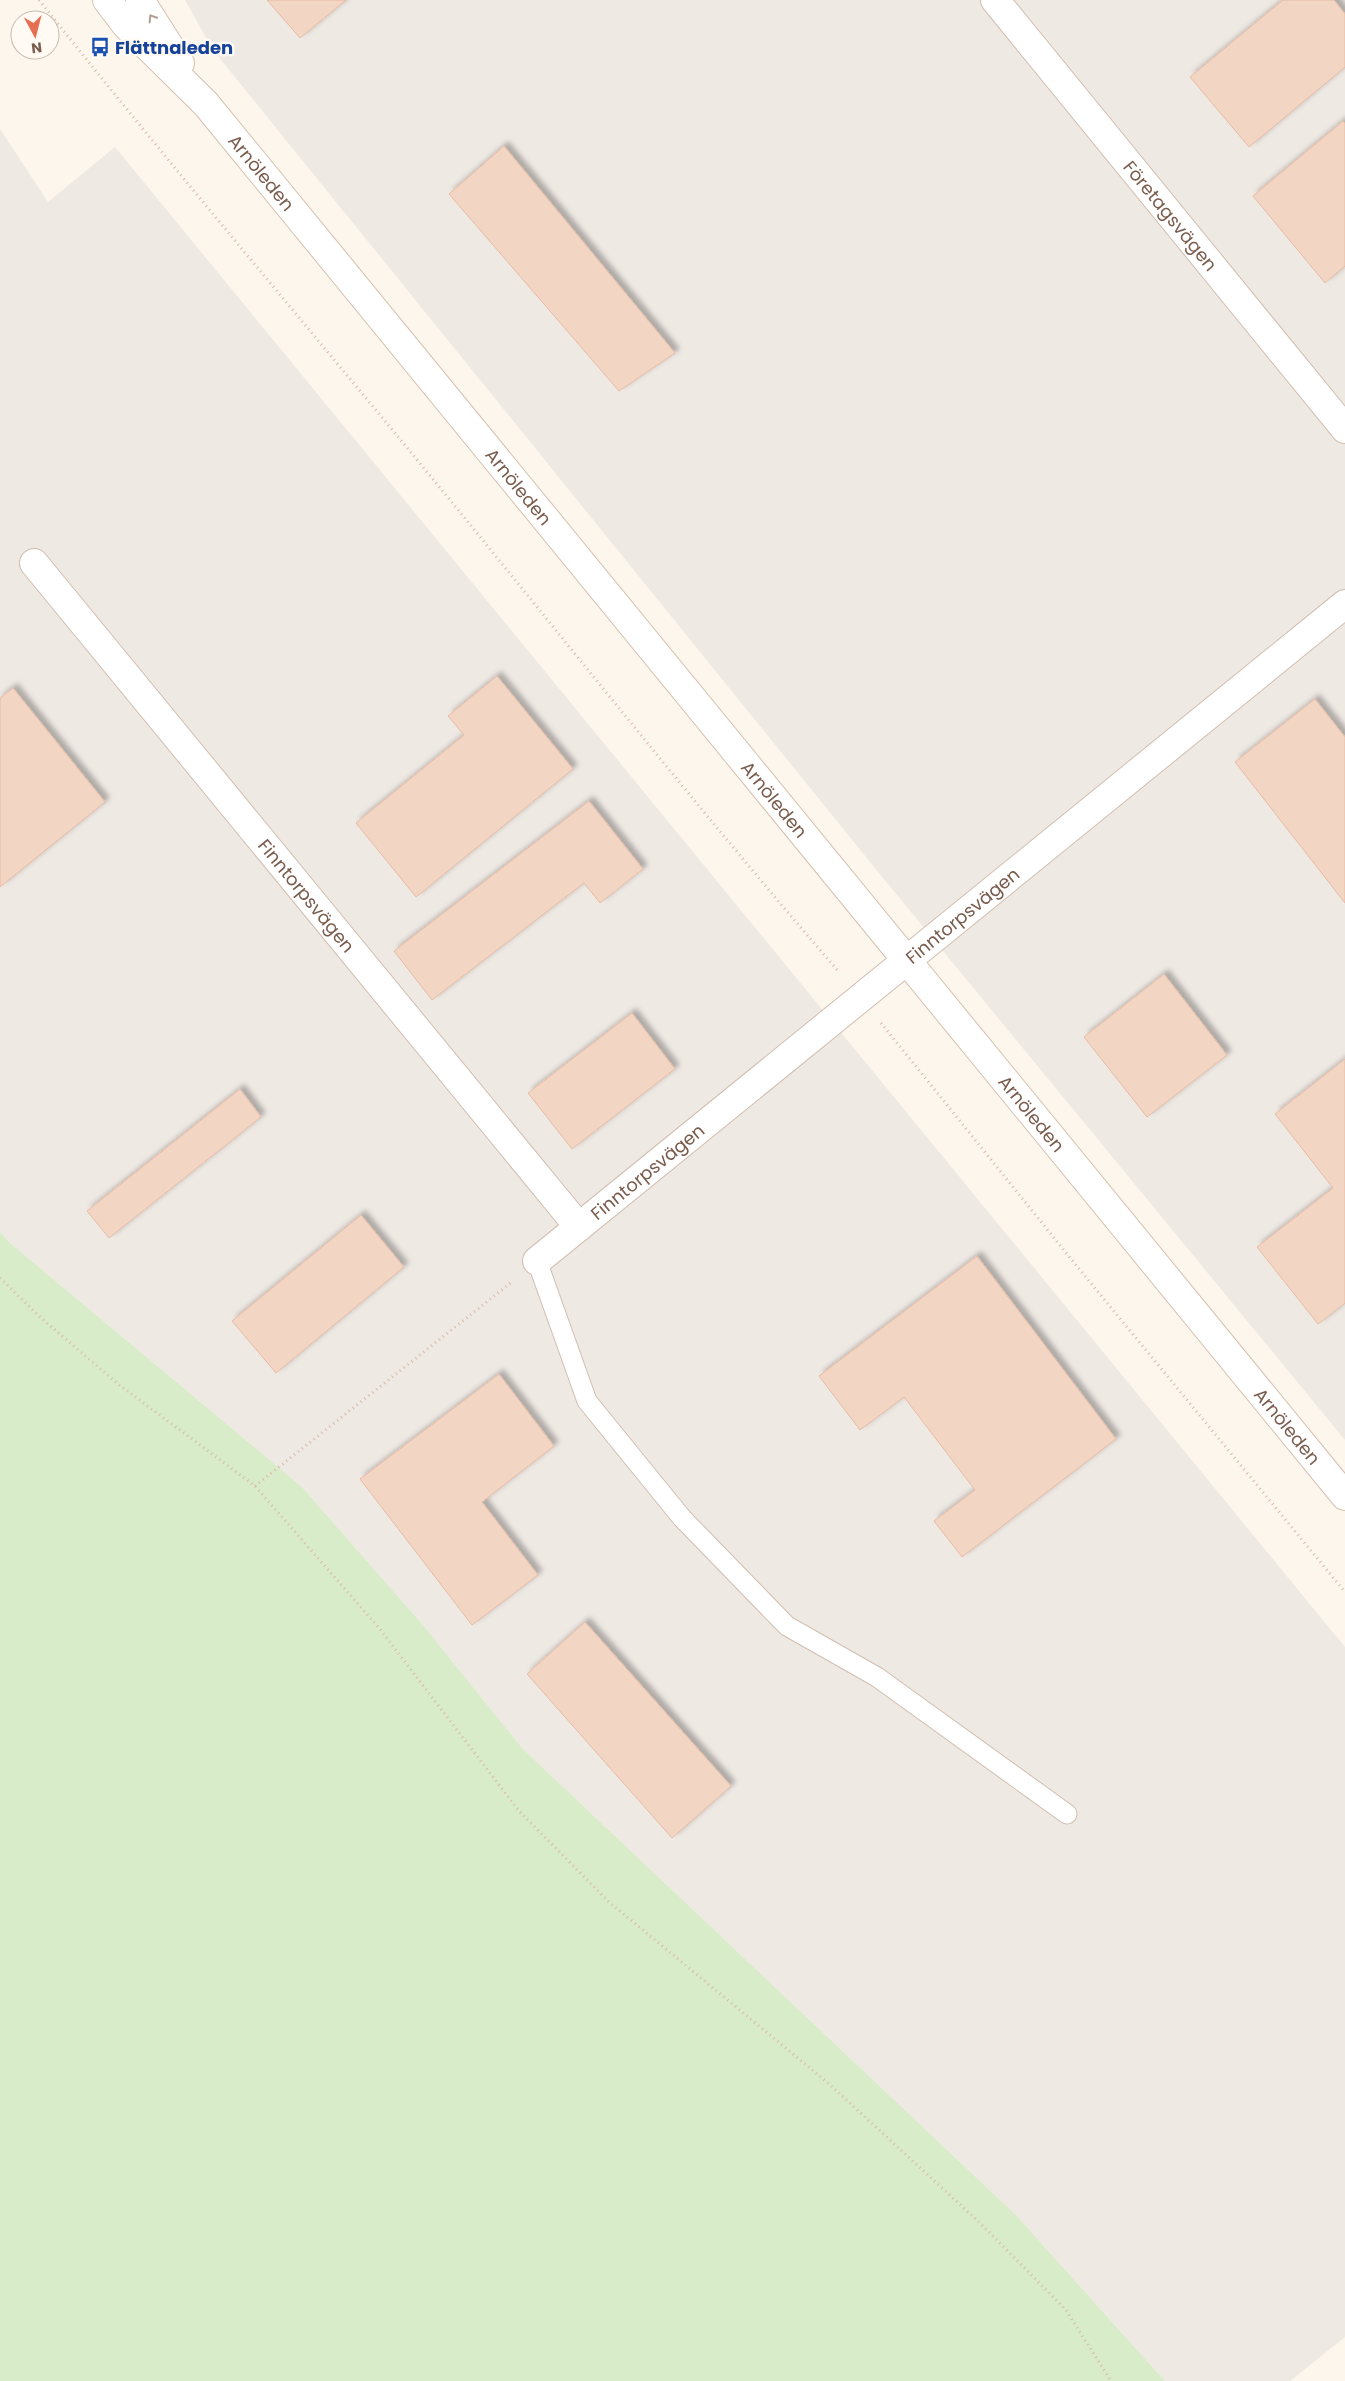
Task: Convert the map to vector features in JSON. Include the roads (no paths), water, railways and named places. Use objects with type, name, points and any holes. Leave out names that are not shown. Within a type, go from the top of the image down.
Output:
[{"type":"street","name":"Arnöleden","points":[[107,0],[126,24],[206,104],[906,962],[1345,1496]]},
{"type":"street","name":"Arnöleden","points":[[140,0],[206,104]]},
{"type":"street","name":"Företagsvägen","points":[[996,0],[1345,429]]},
{"type":"street","name":"Finntorpsvägen","points":[[34,563],[579,1227]]},
{"type":"street","name":"Finntorpsvägen","points":[[537,1261],[1345,604]]},
{"type":"lane","points":[[537,1261],[587,1401],[682,1518],[787,1626],[877,1677],[1066,1814]]},
{"type":"place","name":"Flättnaleden","points":[[100,47]]}]
